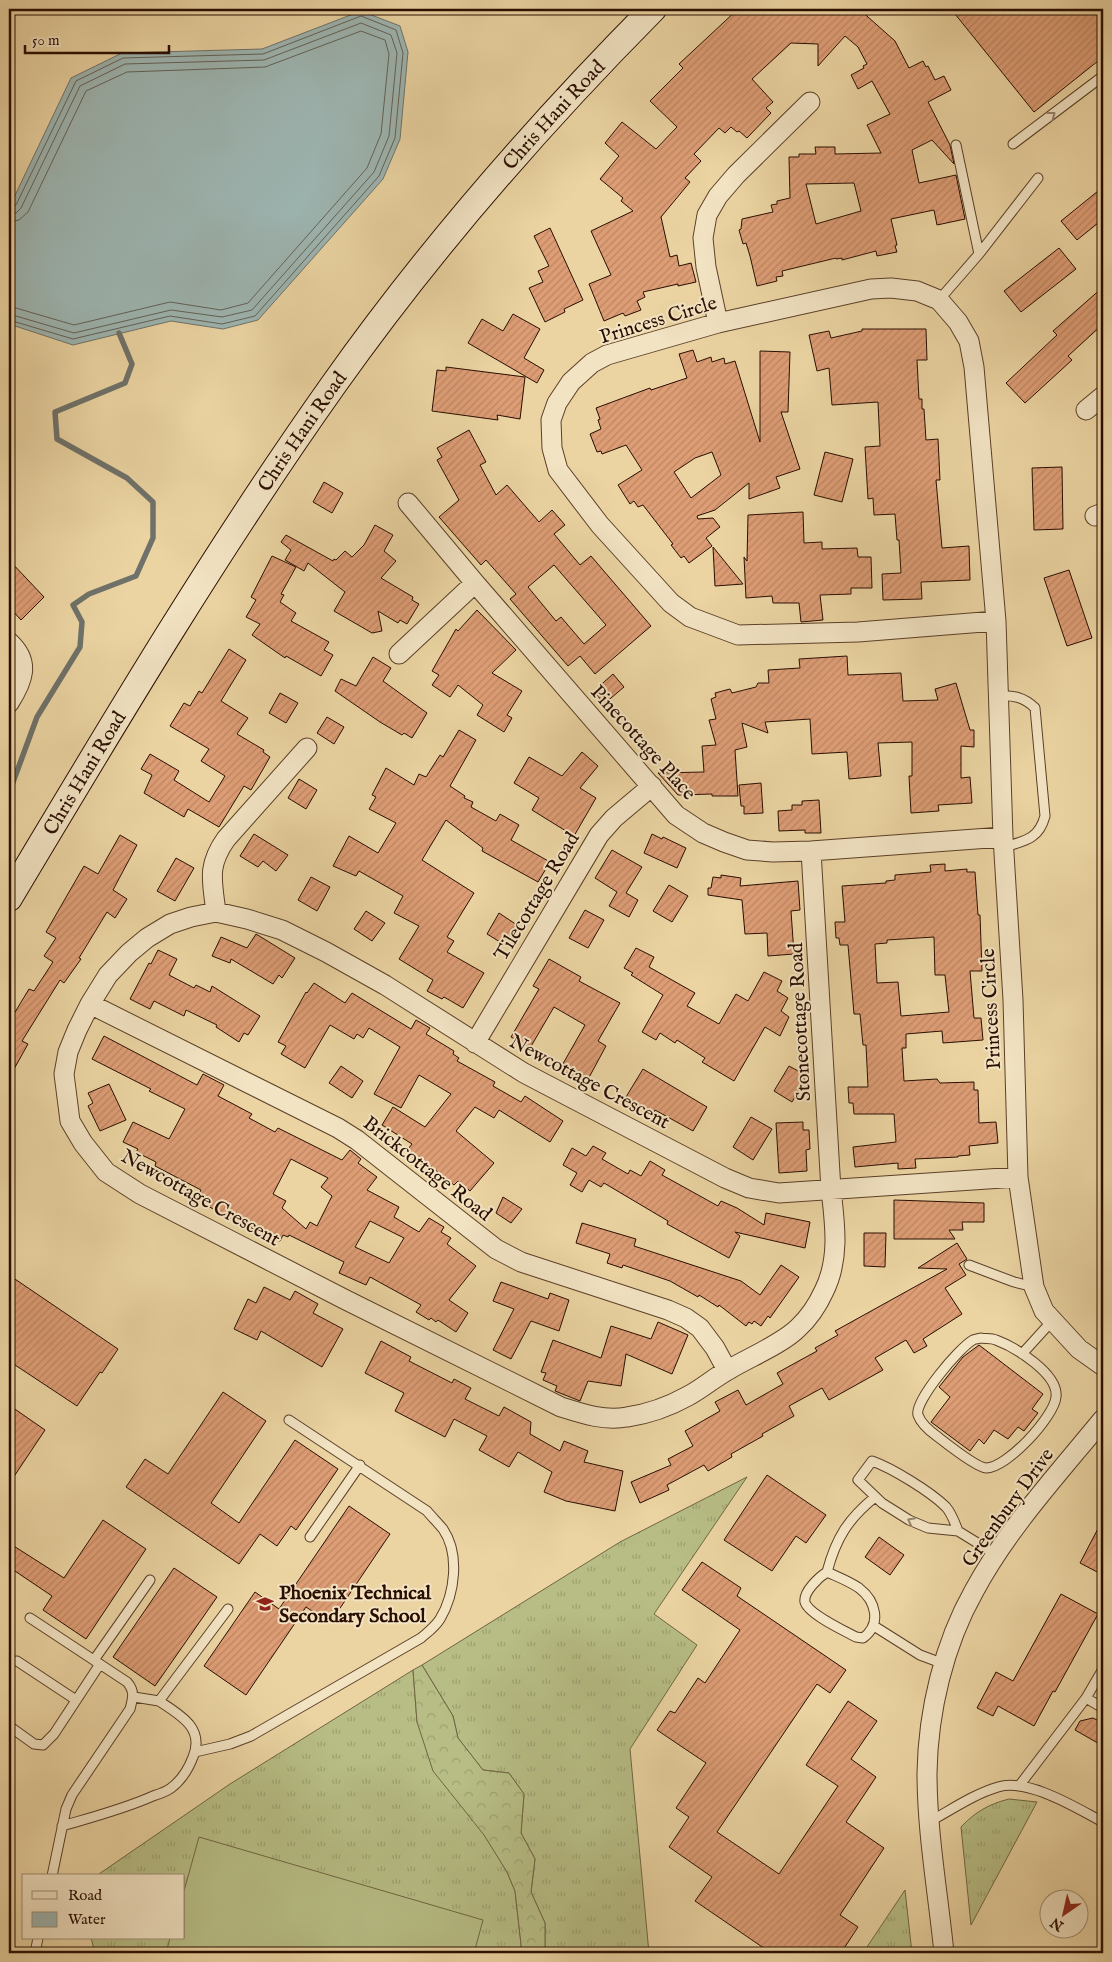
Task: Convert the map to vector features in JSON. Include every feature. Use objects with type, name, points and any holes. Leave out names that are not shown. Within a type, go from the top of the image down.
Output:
[{"type":"main road","name":"Chris Hani Road","points":[[9,898],[187,604],[334,383],[472,207],[585,81],[653,9]]},
{"type":"street","points":[[718,323],[706,267],[704,238],[707,215],[718,196],[736,175],[810,102]]},
{"type":"street","name":"Princess Circle","points":[[996,621],[858,632],[738,635],[690,617],[671,604],[600,525],[558,470],[552,448],[551,420],[557,403],[571,382],[592,363],[607,355],[718,323],[871,289],[891,288],[917,291],[939,300],[958,322],[969,340],[975,384],[996,621],[1004,842],[1013,1000],[1018,1177],[1034,1287],[1044,1311],[1079,1349],[1103,1366]]},
{"type":"street","points":[[1086,410],[1103,396]]},
{"type":"street","name":"Pinecottage Place","points":[[408,503],[676,815],[703,833],[747,850],[773,852],[1004,842]]},
{"type":"street","points":[[399,654],[475,583]]},
{"type":"street","points":[[9,642],[22,658],[24,668],[19,684],[9,703]]},
{"type":"street","points":[[216,912],[212,881],[215,854],[226,838],[306,748]]},
{"type":"street","name":"Tilecottage Road","points":[[475,1043],[599,835],[614,818],[652,786]]},
{"type":"street","name":"Stonecottage Road","points":[[811,851],[831,1190]]},
{"type":"street","name":"Newcottage Crescent","points":[[831,1190],[835,1226],[835,1247],[831,1272],[825,1290],[814,1309],[798,1329],[727,1370],[688,1396],[658,1410],[626,1418],[592,1417],[561,1407],[346,1300],[140,1194],[106,1172],[83,1144],[70,1122],[64,1074],[68,1052],[90,1004],[108,975],[128,953],[147,938],[177,922],[191,916],[216,912],[282,930],[326,952],[385,985],[524,1073],[724,1178],[749,1188],[779,1193],[1018,1177]]},
{"type":"street","name":"Brickcottage Road","points":[[90,1004],[338,1128],[357,1140],[507,1256],[668,1310],[686,1318],[700,1328],[727,1370]]},
{"type":"street","name":"Greenbury Drive","points":[[944,1953],[929,1822],[927,1771],[931,1722],[944,1664],[965,1608],[1001,1546],[1103,1419]]},
{"type":"lane","points":[[1013,144],[1103,76]]},
{"type":"lane","points":[[956,145],[979,254]]},
{"type":"lane","points":[[939,300],[979,254],[1038,178]]},
{"type":"lane","points":[[998,696],[1013,695],[1029,702],[1035,708],[1044,816],[1042,827],[1036,834],[1023,841],[1004,842]]},
{"type":"lane","points":[[969,1265],[1014,1282],[1034,1287]]},
{"type":"lane","points":[[1022,1354],[1052,1321]]},
{"type":"lane","points":[[980,1338],[994,1339],[1022,1354],[1048,1375],[1055,1386],[1056,1398],[1051,1411],[1014,1455],[994,1466],[985,1468],[939,1438],[923,1423],[918,1414],[918,1405],[924,1394],[951,1361],[973,1340],[980,1338]]},
{"type":"lane","points":[[195,1752],[237,1741],[274,1724],[421,1638],[440,1620],[452,1589],[454,1564],[449,1541],[443,1529],[427,1511],[290,1420]]},
{"type":"lane","points":[[958,1531],[953,1517],[945,1506],[887,1467],[872,1461],[858,1480],[875,1497],[915,1523],[928,1528],[958,1531],[997,1555]]},
{"type":"lane","points":[[310,1537],[360,1466]]},
{"type":"lane","points":[[827,1572],[844,1578],[869,1598],[876,1617],[874,1626],[866,1636],[860,1639],[808,1608],[805,1600],[807,1593],[827,1572],[834,1549],[844,1530],[856,1513],[875,1497]]},
{"type":"lane","points":[[9,1726],[34,1744],[43,1744],[54,1734],[97,1662],[150,1580]]},
{"type":"lane","points":[[159,1701],[228,1609]]},
{"type":"lane","points":[[30,1618],[127,1682],[133,1688],[134,1697],[130,1709],[72,1795],[66,1809],[52,1874]]},
{"type":"lane","points":[[874,1626],[920,1655],[944,1664]]},
{"type":"lane","points":[[17,1661],[76,1700]]},
{"type":"lane","points":[[1019,1786],[1086,1698],[1103,1669]]},
{"type":"lane","points":[[62,1826],[136,1804],[170,1789],[186,1773],[195,1752],[196,1738],[190,1724],[159,1701],[134,1697]]},
{"type":"lane","points":[[1086,1698],[1103,1708]]},
{"type":"lane","points":[[929,1822],[999,1787],[1019,1786],[1038,1790],[1103,1822]]},
{"type":"lane","points":[[35,1953],[38,1940]]},
{"type":"green space","points":[[747,1477],[654,1614],[697,1645],[630,1749],[649,1953],[545,1953],[545,1923],[531,1892],[535,1859],[521,1833],[524,1794],[509,1773],[483,1770],[458,1738],[453,1716],[422,1665],[620,1542]]},
{"type":"green space","points":[[422,1665],[453,1716],[458,1738],[483,1770],[509,1773],[524,1794],[521,1833],[535,1859],[531,1892],[545,1923],[545,1953],[522,1953],[515,1891],[507,1872],[484,1835],[433,1771],[417,1722],[413,1670]]},
{"type":"green space","points":[[413,1670],[417,1722],[507,1872],[515,1891],[522,1953],[95,1953],[92,1940],[185,1940],[185,1874],[99,1874],[230,1784]]},
{"type":"green space","points":[[1009,1799],[1037,1802],[971,1925],[961,1827],[983,1809]]},
{"type":"green space","points":[[199,1837],[483,1920],[474,1953],[166,1953],[169,1940],[185,1940],[185,1887]]},
{"type":"green space","points":[[905,1890],[912,1953],[863,1953]]},
{"type":"water","points":[[361,11],[400,26],[408,52],[400,139],[383,179],[258,320],[223,329],[171,321],[73,345],[9,324],[9,208],[71,78],[122,53],[262,49]]},
{"type":"building","points":[[738,9],[859,9],[895,41],[909,68],[923,61],[926,67],[928,66],[935,80],[944,76],[951,90],[928,102],[950,145],[954,164],[932,140],[912,150],[919,183],[956,175],[965,219],[937,225],[934,210],[891,219],[897,252],[877,256],[876,251],[842,260],[842,258],[836,258],[782,271],[783,276],[776,277],[777,281],[757,286],[746,243],[743,244],[739,230],[741,229],[742,219],[773,212],[771,205],[777,204],[777,201],[790,198],[789,157],[799,157],[799,154],[816,154],[815,147],[835,147],[835,154],[881,153],[867,125],[890,114],[872,81],[858,89],[851,75],[864,68],[863,66],[867,64],[858,47],[845,36],[818,66],[818,44],[791,43],[752,79],[773,102],[766,108],[771,113],[747,138],[731,127],[725,133],[719,128],[694,154],[701,161],[685,178],[690,182],[661,217],[670,257],[677,255],[679,266],[691,263],[696,282],[643,292],[645,297],[637,301],[641,310],[625,316],[623,313],[604,321],[589,284],[611,275],[591,231],[633,211],[621,201],[623,198],[600,179],[619,156],[605,143],[622,122],[656,149],[677,127],[650,101],[683,68],[679,64]],"holes":[[[854,183],[861,211],[816,224],[806,184]]]},
{"type":"building","points":[[951,9],[1103,9],[1103,57],[1034,112]]},
{"type":"building","points":[[1103,187],[1103,219],[1077,240],[1061,221]]},
{"type":"building","points":[[550,228],[583,300],[564,309],[565,312],[545,322],[529,288],[543,282],[538,271],[549,266],[534,236]]},
{"type":"building","points":[[1059,248],[1076,269],[1021,312],[1004,291]]},
{"type":"building","points":[[1103,287],[1103,324],[1068,356],[1072,360],[1025,403],[1006,383],[1057,335],[1053,331]]},
{"type":"building","points":[[513,314],[540,329],[524,358],[544,370],[537,383],[468,343],[482,319],[503,331]]},
{"type":"building","points":[[862,329],[926,329],[927,360],[917,360],[919,399],[922,399],[922,409],[924,409],[926,440],[938,439],[940,480],[936,480],[942,548],[969,546],[970,580],[921,582],[922,599],[883,600],[882,574],[901,573],[895,514],[874,515],[873,498],[868,499],[865,447],[880,446],[878,402],[832,405],[829,368],[817,371],[809,335],[829,331],[831,338],[862,331]]},
{"type":"building","points":[[693,350],[697,362],[711,357],[712,362],[724,358],[725,364],[735,361],[760,442],[760,351],[790,352],[788,412],[781,412],[800,469],[776,477],[780,488],[749,499],[749,483],[715,510],[697,516],[698,519],[713,518],[720,527],[706,538],[712,546],[689,563],[684,556],[681,558],[671,545],[673,544],[643,505],[638,507],[634,501],[630,504],[618,485],[642,470],[626,445],[602,454],[601,451],[597,452],[590,434],[601,429],[596,408],[650,388],[651,390],[687,378],[679,354]],"holes":[[[712,452],[721,475],[691,498],[674,472],[695,458]]]},
{"type":"building","points":[[446,367],[525,377],[520,419],[497,415],[498,420],[432,411],[437,370],[446,371]]},
{"type":"building","points":[[469,430],[486,462],[480,465],[496,495],[507,485],[539,522],[552,510],[565,525],[554,534],[580,565],[591,556],[651,626],[595,674],[580,656],[568,666],[510,599],[516,594],[486,560],[481,565],[439,517],[459,500],[437,460],[442,457],[437,448]],"holes":[[[554,565],[606,625],[584,644],[561,617],[556,621],[528,587]]]},
{"type":"building","points":[[825,452],[853,459],[842,502],[814,495]]},
{"type":"building","points":[[1062,467],[1063,529],[1034,530],[1032,468]]},
{"type":"building","points":[[324,482],[343,493],[332,513],[313,502]]},
{"type":"building","points":[[803,512],[804,543],[822,542],[822,549],[857,548],[858,557],[871,557],[872,588],[851,588],[851,594],[820,595],[823,620],[801,622],[799,603],[773,603],[772,596],[746,598],[744,557],[747,561],[748,515]]},
{"type":"building","points":[[375,525],[393,535],[384,551],[396,561],[381,578],[413,597],[412,600],[419,604],[407,624],[400,620],[398,623],[378,611],[382,631],[372,633],[334,611],[345,592],[308,563],[304,571],[285,560],[291,550],[281,542],[286,535],[333,561],[345,551],[352,557],[364,545]]},
{"type":"building","points":[[713,547],[743,584],[715,586]]},
{"type":"building","points":[[272,556],[296,567],[281,594],[284,595],[280,602],[296,613],[291,621],[329,642],[324,650],[333,655],[321,676],[286,656],[285,658],[252,635],[260,624],[246,617],[256,600],[251,597]]},
{"type":"building","points":[[9,560],[44,597],[21,620],[9,607]]},
{"type":"building","points":[[1069,570],[1092,638],[1067,646],[1044,578]]},
{"type":"building","points":[[477,610],[516,650],[492,673],[522,691],[507,715],[512,718],[504,732],[477,715],[483,705],[458,685],[450,697],[432,685],[439,675],[432,671],[456,629],[458,631]]},
{"type":"building","points":[[229,649],[246,660],[221,701],[248,718],[237,734],[264,750],[263,752],[270,757],[251,790],[244,786],[219,827],[188,809],[184,817],[144,793],[152,775],[141,769],[150,754],[179,771],[174,780],[209,802],[225,776],[201,761],[209,749],[170,726],[184,703],[190,706],[199,691],[202,693]]},
{"type":"building","points":[[847,656],[848,675],[901,673],[903,701],[938,700],[935,689],[956,683],[970,730],[974,730],[974,747],[961,746],[961,778],[970,777],[972,803],[938,805],[939,811],[911,813],[909,776],[912,776],[912,742],[878,743],[881,776],[849,779],[847,752],[812,754],[810,719],[765,722],[768,733],[742,723],[747,747],[735,750],[738,796],[712,796],[712,794],[678,795],[658,773],[704,772],[702,746],[716,745],[709,720],[716,719],[711,699],[716,697],[715,693],[730,689],[732,693],[756,687],[758,683],[769,683],[768,670],[800,668],[799,659]]},
{"type":"building","points":[[373,657],[391,668],[383,681],[427,713],[412,738],[404,733],[402,735],[380,722],[335,691],[341,679],[356,686]]},
{"type":"building","points":[[613,674],[624,687],[604,704],[594,691]]},
{"type":"building","points":[[280,693],[298,703],[286,723],[269,713]]},
{"type":"building","points":[[327,717],[344,727],[334,744],[317,733]]},
{"type":"building","points":[[459,730],[476,740],[450,786],[465,796],[464,798],[473,802],[471,807],[496,821],[500,814],[519,825],[511,840],[550,862],[538,882],[482,851],[483,848],[446,820],[422,860],[474,893],[447,937],[454,941],[447,952],[484,973],[463,1008],[444,997],[442,999],[427,991],[433,980],[399,959],[419,926],[394,913],[403,896],[359,871],[356,876],[333,866],[349,836],[378,853],[396,823],[369,809],[376,797],[372,795],[386,768],[414,785],[419,774],[426,777],[440,755],[443,757]]},
{"type":"building","points":[[582,752],[598,766],[580,788],[596,798],[574,836],[532,810],[539,798],[514,783],[529,757],[562,776]]},
{"type":"building","points":[[299,779],[317,790],[306,809],[288,798]]},
{"type":"building","points":[[761,783],[763,813],[744,814],[744,806],[741,806],[739,785]]},
{"type":"building","points":[[819,800],[821,833],[805,833],[805,830],[779,831],[778,811],[792,810],[792,805],[802,805],[802,801]]},
{"type":"building","points":[[254,834],[288,855],[276,871],[263,861],[258,867],[240,856]]},
{"type":"building","points":[[652,834],[686,848],[677,868],[644,853]]},
{"type":"building","points":[[120,835],[137,845],[113,890],[127,899],[115,918],[107,912],[79,958],[81,959],[64,983],[60,980],[22,1041],[28,1044],[9,1078],[9,1022],[29,989],[34,991],[53,962],[44,956],[56,938],[46,932],[84,866],[98,874]]},
{"type":"building","points":[[612,850],[642,867],[626,893],[638,900],[629,917],[609,906],[617,892],[595,878]]},
{"type":"building","points":[[176,858],[194,868],[175,901],[157,891]]},
{"type":"building","points":[[945,864],[945,871],[967,869],[967,872],[975,872],[978,915],[980,915],[982,971],[970,971],[974,1018],[981,1018],[983,1040],[943,1043],[942,1031],[906,1034],[906,1048],[902,1048],[904,1081],[937,1079],[940,1083],[974,1082],[974,1090],[978,1090],[979,1123],[996,1122],[998,1143],[969,1146],[970,1155],[915,1159],[916,1168],[898,1169],[898,1163],[855,1167],[853,1147],[896,1142],[894,1114],[854,1114],[853,1103],[849,1103],[848,1087],[868,1087],[866,1045],[863,1045],[860,1014],[854,1014],[848,945],[840,945],[839,938],[836,938],[835,922],[845,922],[842,886],[886,883],[886,881],[895,880],[895,875],[931,872],[930,865]],"holes":[[[934,937],[935,975],[945,975],[949,1012],[901,1016],[898,982],[877,983],[875,944],[887,943],[887,940]]]},
{"type":"building","points":[[721,875],[741,878],[740,886],[798,881],[800,910],[791,911],[794,954],[768,956],[767,933],[745,934],[742,900],[708,895],[708,888],[711,888],[713,877],[721,878]]},
{"type":"building","points":[[311,877],[330,887],[317,911],[298,900]]},
{"type":"building","points":[[669,885],[688,896],[672,922],[653,911]]},
{"type":"building","points":[[585,910],[604,920],[588,948],[569,938]]},
{"type":"building","points":[[366,911],[385,923],[372,941],[354,929]]},
{"type":"building","points":[[499,913],[517,925],[505,945],[487,934]]},
{"type":"building","points":[[256,934],[295,958],[282,978],[279,975],[273,984],[231,959],[230,963],[212,956],[221,937],[247,948]]},
{"type":"building","points":[[636,948],[654,957],[649,967],[695,993],[687,1006],[719,1024],[736,994],[748,1001],[764,972],[782,981],[777,991],[788,998],[781,1011],[789,1017],[780,1036],[765,1027],[734,1081],[702,1062],[705,1058],[677,1040],[675,1043],[660,1033],[656,1040],[642,1032],[663,995],[631,975],[633,973],[624,968]]},
{"type":"building","points":[[158,950],[177,959],[169,975],[194,988],[196,985],[210,992],[212,986],[260,1016],[248,1035],[244,1033],[239,1042],[216,1027],[217,1025],[186,1010],[184,1016],[154,1001],[150,1009],[130,999]]},
{"type":"building","points":[[549,959],[581,977],[579,981],[620,1003],[598,1041],[606,1046],[586,1083],[560,1069],[585,1025],[554,1007],[530,1048],[511,1037],[539,989],[533,986]]},
{"type":"building","points":[[314,983],[345,1003],[352,993],[411,1029],[416,1020],[430,1028],[426,1034],[454,1051],[453,1054],[459,1058],[457,1061],[495,1082],[493,1086],[521,1102],[525,1096],[563,1121],[550,1142],[499,1110],[494,1118],[475,1107],[456,1131],[494,1163],[470,1191],[458,1181],[454,1185],[429,1165],[426,1168],[406,1152],[412,1144],[382,1125],[393,1107],[425,1127],[451,1094],[419,1075],[401,1108],[374,1094],[400,1047],[369,1028],[363,1038],[357,1034],[354,1039],[330,1025],[305,1068],[281,1054],[286,1046],[278,1042],[306,992]]},
{"type":"building","points":[[104,1036],[197,1085],[203,1074],[224,1085],[218,1096],[252,1114],[249,1118],[275,1132],[278,1128],[342,1160],[350,1150],[361,1159],[358,1163],[377,1177],[367,1190],[399,1207],[394,1217],[419,1232],[429,1218],[444,1227],[441,1232],[451,1238],[447,1244],[476,1266],[449,1300],[468,1313],[456,1332],[438,1320],[436,1322],[431,1318],[429,1320],[416,1312],[421,1305],[370,1277],[366,1285],[339,1273],[344,1262],[289,1235],[288,1237],[283,1235],[280,1241],[269,1238],[248,1226],[247,1228],[222,1216],[223,1214],[196,1200],[201,1190],[155,1166],[156,1162],[136,1152],[138,1149],[123,1142],[133,1122],[169,1139],[185,1109],[149,1091],[151,1089],[92,1059]],"holes":[[[291,1159],[328,1178],[321,1187],[332,1196],[317,1226],[310,1222],[306,1229],[282,1208],[286,1201],[273,1194]],[[370,1221],[404,1238],[389,1263],[355,1247]]]},
{"type":"building","points":[[341,1066],[363,1081],[352,1098],[329,1083]]},
{"type":"building","points":[[789,1066],[800,1072],[805,1080],[792,1102],[774,1091]]},
{"type":"building","points":[[643,1069],[707,1107],[693,1131],[655,1110],[653,1114],[626,1097]]},
{"type":"building","points":[[109,1084],[126,1120],[100,1131],[88,1106],[93,1103],[88,1093]]},
{"type":"building","points":[[751,1117],[772,1129],[753,1160],[733,1147]]},
{"type":"building","points":[[803,1122],[803,1130],[809,1130],[810,1149],[806,1150],[807,1171],[779,1173],[776,1123]]},
{"type":"building","points":[[593,1146],[606,1153],[602,1159],[628,1174],[630,1170],[641,1176],[650,1161],[665,1170],[662,1175],[718,1206],[721,1201],[737,1208],[764,1225],[766,1213],[810,1222],[805,1248],[735,1232],[740,1236],[729,1258],[667,1224],[668,1221],[604,1183],[601,1187],[589,1180],[582,1192],[570,1185],[577,1173],[563,1165],[572,1148],[586,1156]]},
{"type":"building","points":[[503,1197],[522,1209],[511,1223],[496,1213]]},
{"type":"building","points":[[894,1200],[984,1203],[984,1222],[962,1222],[963,1230],[949,1230],[955,1239],[894,1239]]},
{"type":"building","points":[[582,1223],[636,1239],[634,1246],[741,1281],[760,1295],[781,1265],[799,1277],[770,1318],[768,1316],[761,1326],[754,1321],[752,1324],[749,1322],[746,1326],[719,1305],[718,1307],[699,1295],[698,1297],[670,1281],[623,1265],[622,1268],[607,1263],[610,1254],[576,1243]]},
{"type":"building","points":[[864,1233],[886,1233],[885,1267],[864,1266]]},
{"type":"building","points":[[957,1243],[967,1259],[959,1264],[966,1275],[945,1288],[962,1314],[923,1339],[927,1346],[914,1353],[906,1340],[875,1358],[883,1370],[829,1400],[822,1388],[789,1406],[794,1416],[731,1454],[732,1457],[708,1471],[704,1465],[667,1485],[669,1490],[640,1503],[631,1482],[671,1465],[668,1459],[693,1446],[685,1431],[720,1411],[715,1402],[738,1390],[746,1405],[783,1384],[777,1373],[817,1351],[815,1348],[838,1335],[835,1331],[947,1269],[918,1268]]},
{"type":"building","points":[[9,1275],[118,1349],[77,1406],[9,1361]]},
{"type":"building","points":[[501,1282],[548,1299],[550,1293],[569,1300],[559,1331],[531,1321],[511,1359],[493,1350],[514,1309],[493,1301]]},
{"type":"building","points":[[264,1287],[290,1300],[295,1291],[318,1304],[313,1313],[343,1329],[322,1367],[261,1331],[257,1340],[234,1329],[248,1299],[256,1303]]},
{"type":"building","points":[[658,1322],[688,1335],[672,1374],[626,1354],[621,1386],[588,1381],[580,1401],[555,1391],[557,1386],[543,1380],[546,1373],[541,1372],[553,1340],[601,1358],[611,1326],[651,1339]]},
{"type":"building","points":[[381,1341],[411,1357],[409,1361],[452,1383],[454,1379],[471,1388],[465,1399],[499,1416],[504,1407],[531,1422],[530,1434],[560,1451],[564,1441],[588,1451],[584,1462],[623,1471],[615,1511],[566,1501],[544,1492],[552,1472],[518,1452],[509,1467],[479,1450],[487,1436],[454,1419],[445,1437],[395,1411],[404,1393],[365,1373]]},
{"type":"building","points":[[979,1345],[1043,1394],[1032,1409],[1038,1413],[1024,1431],[1018,1427],[1008,1439],[994,1430],[984,1444],[979,1439],[970,1451],[931,1422],[950,1397],[939,1387],[963,1357]]},
{"type":"building","points":[[223,1392],[266,1421],[211,1503],[239,1523],[295,1440],[338,1469],[296,1530],[291,1526],[277,1546],[260,1534],[239,1564],[126,1487],[145,1459],[168,1474]]},
{"type":"building","points":[[9,1405],[45,1430],[9,1484]]},
{"type":"building","points":[[767,1475],[826,1515],[806,1543],[796,1536],[772,1571],[724,1540]]},
{"type":"building","points":[[349,1506],[390,1534],[330,1623],[306,1607],[246,1695],[204,1666],[255,1592],[279,1609]]},
{"type":"building","points":[[1103,1519],[1103,1575],[1080,1563]]},
{"type":"building","points":[[103,1520],[146,1549],[86,1639],[43,1610],[52,1596],[9,1567],[9,1543],[64,1578]]},
{"type":"building","points":[[879,1537],[904,1555],[890,1575],[865,1557]]},
{"type":"building","points":[[702,1562],[741,1588],[737,1596],[846,1670],[830,1693],[817,1684],[717,1832],[779,1874],[838,1786],[806,1765],[848,1701],[877,1721],[851,1759],[876,1777],[846,1822],[884,1848],[840,1915],[858,1927],[841,1953],[771,1953],[695,1901],[712,1877],[669,1847],[689,1817],[676,1808],[706,1763],[657,1730],[670,1711],[675,1713],[698,1678],[705,1683],[740,1630],[682,1590]]},
{"type":"building","points":[[174,1568],[217,1597],[155,1686],[113,1657]]},
{"type":"building","points":[[1061,1594],[1098,1614],[1034,1726],[998,1706],[993,1716],[977,1708],[996,1672],[1013,1681]]},
{"type":"building","points":[[1093,1718],[1103,1723],[1103,1746],[1075,1730],[1080,1721]]},
{"type":"waterway","points":[[9,793],[37,717],[80,647],[82,622],[73,605],[89,594],[136,576],[153,538],[153,502],[127,478],[57,439],[55,412],[125,383],[132,364],[119,333]]},
{"type":"place","name":"Phoenix Technical Secondary School","points":[[265,1604]]}]
